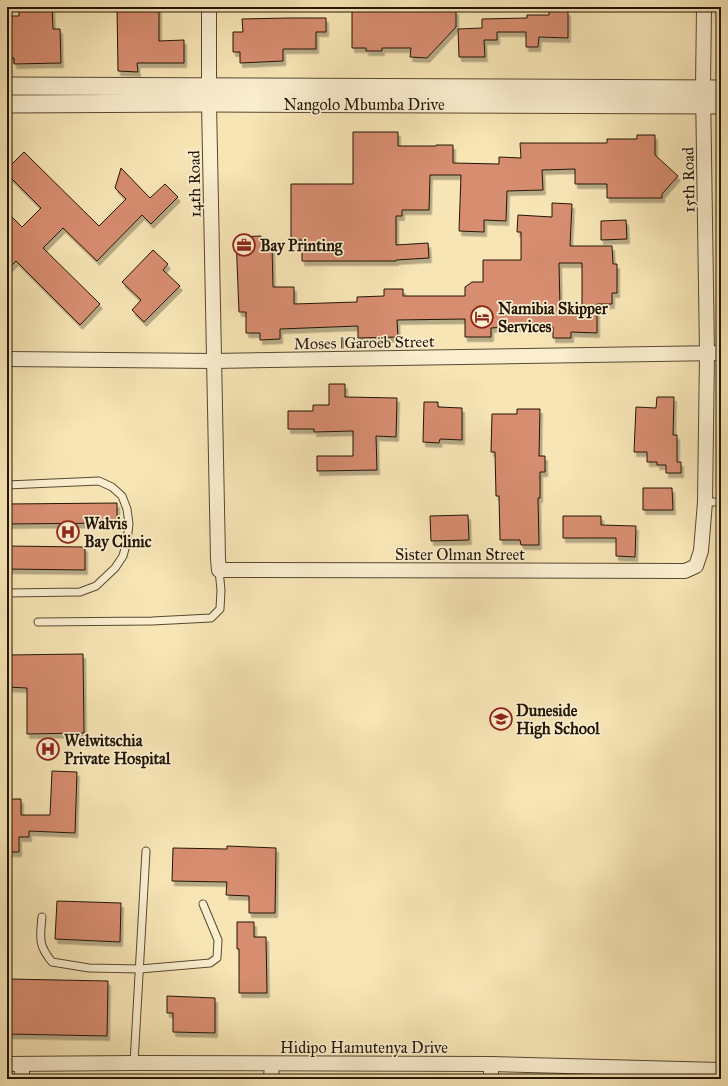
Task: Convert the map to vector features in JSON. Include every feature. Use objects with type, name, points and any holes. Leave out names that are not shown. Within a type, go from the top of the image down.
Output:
[{"type":"street","name":"14th Road","points":[[209,7],[209,95],[214,361]]},
{"type":"street","name":"15th Road","points":[[704,7],[703,97],[714,353]]},
{"type":"street","name":"Nangolo Mbumba Drive","points":[[7,86],[209,95],[703,97],[721,105]]},
{"type":"street","name":"Nangolo Mbumba Drive","points":[[703,97],[721,89]]},
{"type":"street","name":"Nangolo Mbumba Drive","points":[[7,104],[209,95]]},
{"type":"street","name":"Moses ǁGaroëb Street","points":[[7,359],[214,361],[714,353]]},
{"type":"street","name":"Sister Olman Street","points":[[219,570],[685,571],[696,566],[701,551],[714,353]]},
{"type":"street","points":[[214,361],[219,570]]},
{"type":"street","name":"Hidipo Hamutenya Drive","points":[[7,1064],[491,1064],[720,1073]]},
{"type":"street","points":[[22,1064],[22,1079]]},
{"type":"street","points":[[271,1079],[272,1064]]},
{"type":"street","points":[[491,1064],[491,1079]]},
{"type":"lane","points":[[7,485],[99,481],[112,486],[122,496],[127,509],[129,524],[123,556],[115,568],[96,586],[80,592],[7,593]]},
{"type":"lane","points":[[705,502],[721,502]]},
{"type":"lane","points":[[38,622],[152,621],[211,618],[220,609],[221,590],[219,570]]},
{"type":"lane","points":[[134,1063],[146,851]]},
{"type":"lane","points":[[42,917],[40,941],[44,953],[52,962],[89,968],[140,969],[210,964],[217,958],[218,940],[203,904]]},
{"type":"green space","points":[[258,1076],[258,1079],[28,1079],[28,1077]]},
{"type":"building","points":[[19,7],[52,7],[53,29],[60,29],[61,63],[14,64],[14,58],[7,58],[7,30],[10,30],[10,16],[19,16]]},
{"type":"building","points":[[117,7],[159,7],[159,41],[184,40],[184,63],[137,63],[138,72],[118,71]]},
{"type":"building","points":[[352,7],[369,7],[369,9],[456,10],[456,27],[427,58],[410,57],[411,48],[382,48],[382,51],[366,51],[366,48],[352,48]]},
{"type":"building","points":[[549,10],[568,11],[568,38],[539,37],[538,47],[526,47],[526,32],[497,32],[497,40],[484,40],[485,57],[459,57],[458,29],[482,28],[482,19],[527,18],[527,15],[549,15]]},
{"type":"building","points":[[326,18],[326,32],[316,32],[316,49],[283,49],[283,61],[240,63],[240,52],[233,52],[233,32],[243,32],[242,19]]},
{"type":"building","points":[[353,132],[398,132],[398,146],[453,145],[453,163],[499,164],[499,157],[521,158],[520,143],[607,143],[607,139],[637,139],[637,135],[655,135],[655,155],[678,176],[662,194],[662,198],[607,198],[607,184],[575,184],[575,169],[542,170],[543,190],[507,191],[506,221],[484,220],[484,232],[459,231],[461,175],[430,175],[429,210],[402,210],[402,216],[396,216],[396,245],[428,243],[429,258],[396,261],[302,261],[302,240],[291,240],[291,184],[353,184]]},
{"type":"building","points":[[24,152],[99,226],[126,199],[115,188],[121,168],[150,198],[165,184],[178,197],[151,224],[142,215],[97,261],[63,228],[43,248],[100,304],[80,325],[16,261],[7,270],[7,212],[22,227],[41,208],[7,174],[7,169]]},
{"type":"building","points":[[552,203],[572,204],[570,246],[612,246],[613,264],[617,264],[617,293],[612,293],[612,304],[597,304],[597,333],[571,332],[571,338],[553,338],[553,327],[504,327],[491,328],[491,337],[465,337],[465,319],[397,320],[398,337],[358,338],[358,326],[280,329],[280,339],[260,340],[260,333],[246,333],[246,312],[239,312],[236,237],[261,236],[261,246],[272,246],[273,287],[294,287],[294,304],[357,302],[357,297],[384,296],[384,289],[403,289],[403,296],[465,296],[465,287],[472,282],[483,282],[483,260],[521,260],[521,232],[517,232],[518,215],[552,217]],"holes":[[[559,263],[582,263],[582,307],[560,307]]]},
{"type":"building","points":[[626,220],[627,239],[601,240],[601,221]]},
{"type":"building","points":[[153,250],[168,264],[163,270],[180,286],[144,322],[132,310],[141,300],[122,282]]},
{"type":"building","points":[[329,384],[345,384],[345,397],[397,398],[396,437],[376,436],[377,470],[317,471],[317,456],[353,456],[353,431],[314,432],[314,429],[288,429],[288,411],[313,411],[313,405],[329,405]]},
{"type":"building","points":[[657,397],[674,397],[673,435],[677,435],[677,462],[681,462],[681,473],[666,473],[666,465],[657,465],[657,462],[647,462],[647,452],[634,452],[636,407],[656,408]]},
{"type":"building","points":[[424,402],[438,402],[438,407],[462,408],[462,440],[440,439],[439,443],[423,442]]},
{"type":"building","points":[[517,409],[540,409],[539,456],[545,456],[545,472],[540,472],[540,498],[538,498],[539,545],[521,545],[520,540],[500,540],[499,496],[496,496],[495,452],[491,452],[492,414],[517,414]]},
{"type":"building","points":[[643,488],[672,488],[673,510],[643,510]]},
{"type":"building","points":[[117,503],[117,523],[7,524],[7,504]]},
{"type":"building","points":[[468,515],[469,540],[431,541],[430,516]]},
{"type":"building","points":[[563,516],[601,516],[601,525],[636,526],[635,557],[616,556],[616,538],[563,538]]},
{"type":"building","points":[[7,546],[85,547],[85,570],[7,569]]},
{"type":"building","points":[[83,654],[84,733],[27,734],[27,688],[7,687],[7,655]]},
{"type":"building","points":[[52,771],[77,772],[75,833],[29,831],[29,837],[19,837],[19,852],[7,852],[7,799],[21,799],[21,815],[50,815]]},
{"type":"building","points":[[227,846],[276,848],[275,913],[249,913],[249,896],[226,895],[227,882],[172,881],[173,848],[227,849]]},
{"type":"building","points":[[57,901],[121,903],[120,942],[55,939]]},
{"type":"building","points":[[237,922],[254,922],[254,937],[266,937],[267,993],[239,993],[239,949],[237,949]]},
{"type":"building","points":[[9,979],[108,981],[107,1036],[8,1034]]},
{"type":"building","points":[[167,996],[215,998],[215,1033],[173,1032],[173,1013],[167,1013]]},
{"type":"place","name":"Bay Printing","points":[[244,245]]},
{"type":"place","name":"Namibia Skipper Services","points":[[482,317]]},
{"type":"place","name":"Walvis Bay Clinic","points":[[68,532]]},
{"type":"place","name":"Duneside High School","points":[[501,719]]},
{"type":"place","name":"Welwitschia Private Hospital","points":[[48,749]]}]
